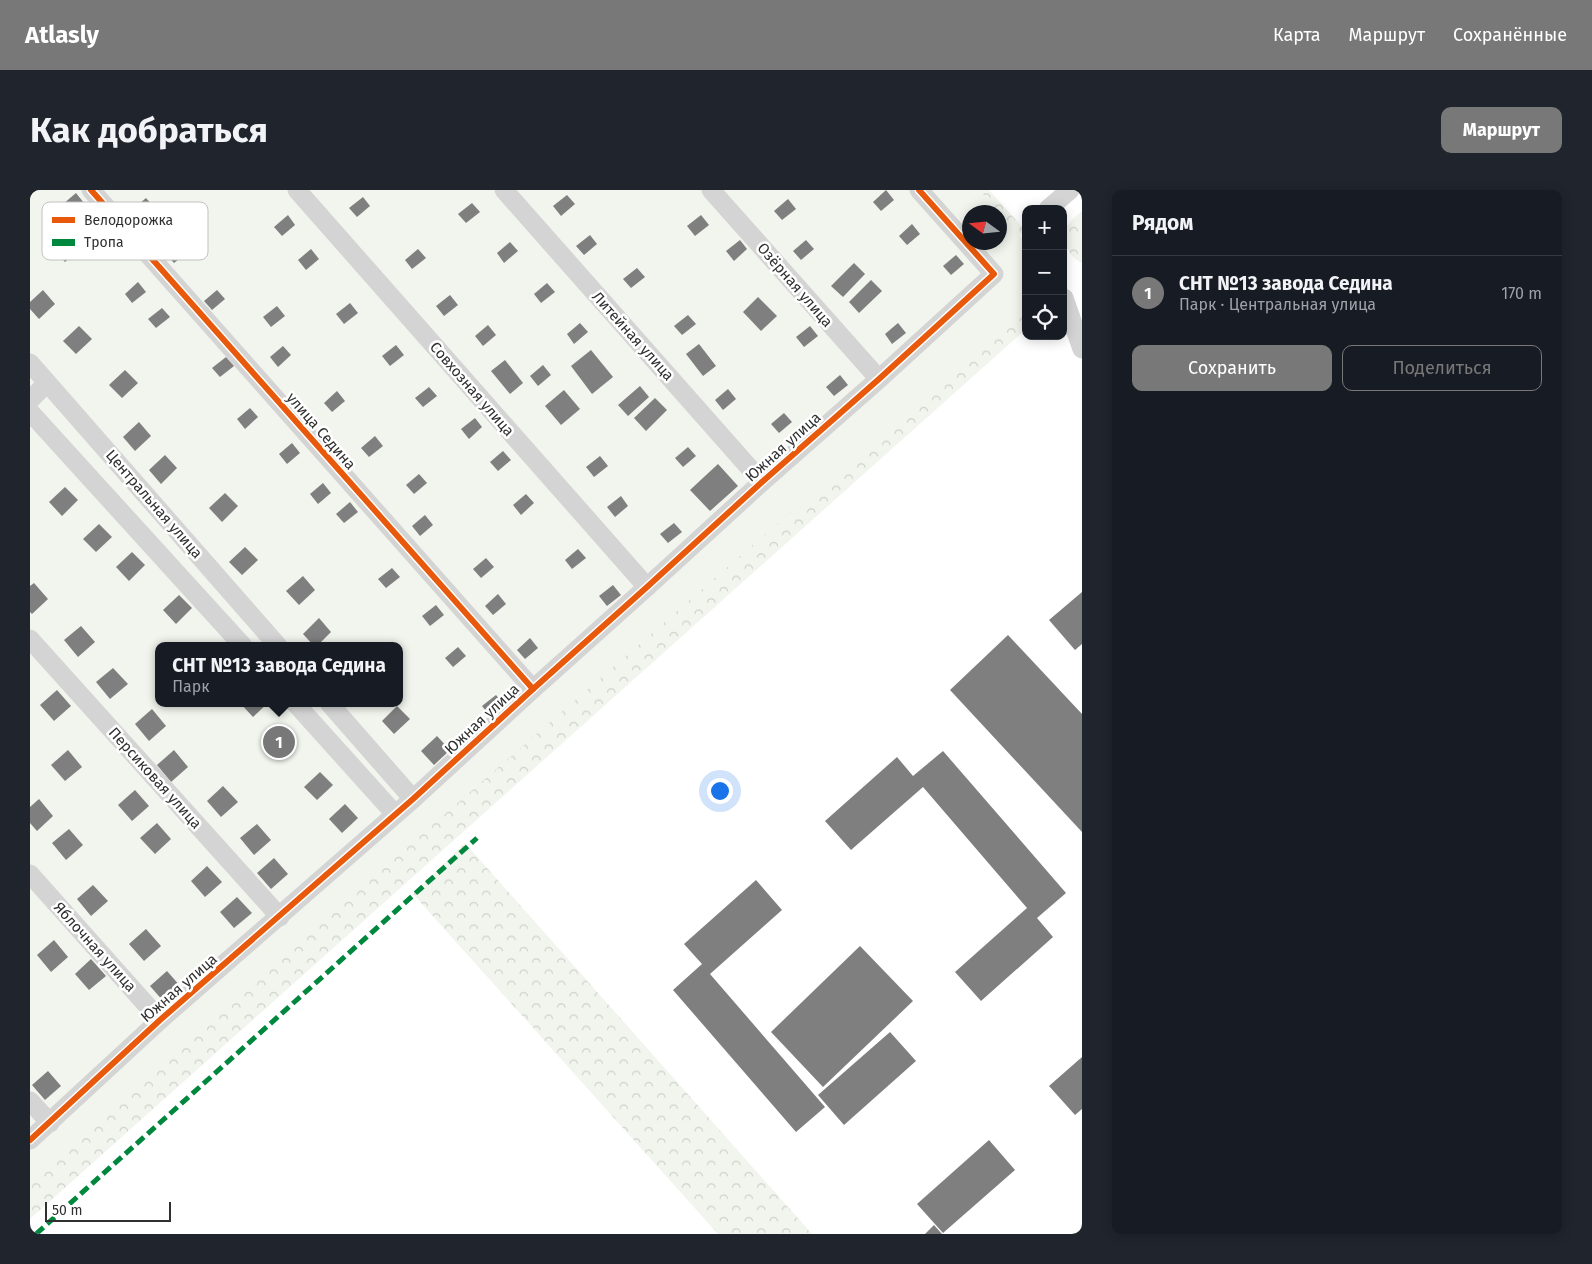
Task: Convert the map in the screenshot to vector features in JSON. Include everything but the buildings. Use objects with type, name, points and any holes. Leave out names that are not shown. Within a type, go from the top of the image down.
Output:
[{"type":"street","name":"улица Седина","points":[[91,190],[102,202]]},
{"type":"street","name":"Совхозная улица","points":[[297,190],[647,587]]},
{"type":"street","name":"Литейная улица","points":[[504,190],[762,482]]},
{"type":"street","name":"Озёрная улица","points":[[712,190],[879,379]]},
{"type":"street","name":"Южная улица","points":[[30,1140],[160,1020],[413,799],[994,274],[919,190]]},
{"type":"street","points":[[1053,205],[1070,190]]},
{"type":"street","name":"улица Седина","points":[[153,260],[533,689]]},
{"type":"street","points":[[1067,306],[1082,349]]},
{"type":"street","name":"Центральная улица","points":[[30,363],[274,642]]},
{"type":"street","points":[[30,400],[47,382]]},
{"type":"street","name":"Центральная улица","points":[[30,412],[239,642]]},
{"type":"street","name":"Персиковая улица","points":[[30,639],[280,917]]},
{"type":"street","points":[[299,707],[396,814]]},
{"type":"street","points":[[332,707],[413,799]]},
{"type":"street","name":"Яблочная улица","points":[[30,874],[160,1020]]},
{"type":"street","points":[[30,1101],[50,1123]]},
{"type":"green space","points":[[30,190],[979,190],[993,205],[962,205],[962,250],[1007,250],[1007,221],[1022,238],[1022,309],[30,1177]]},
{"type":"green space","points":[[932,190],[989,190],[1002,205],[962,205],[962,208]]},
{"type":"green space","points":[[1007,210],[1022,227],[1022,233],[1007,246]]},
{"type":"green space","points":[[1082,211],[1082,263],[1067,248],[1067,227]]},
{"type":"green space","points":[[996,250],[1003,250],[993,259]]},
{"type":"green space","points":[[1022,277],[1022,333],[30,1219],[30,1160]]},
{"type":"green space","points":[[465,843],[812,1234],[718,1234],[413,894]]},
{"type":"marked path","points":[[36,1234],[477,838]]},
{"type":"cycle path","points":[[91,190],[102,202]]},
{"type":"cycle path","points":[[30,1140],[160,1020],[413,799],[994,274],[919,190]]},
{"type":"cycle path","points":[[153,260],[533,689]]},
{"type":"place","name":"СНТ №13 завода Седина","points":[[279,742]]}]
